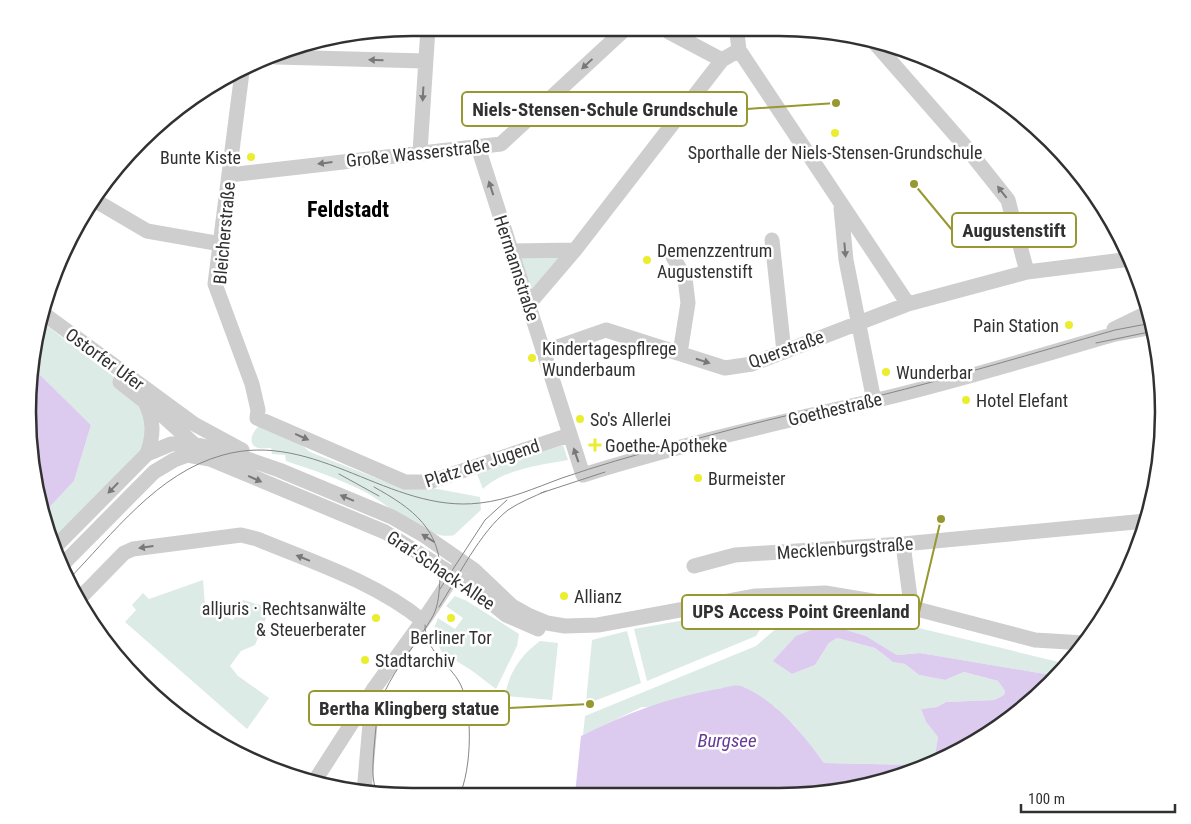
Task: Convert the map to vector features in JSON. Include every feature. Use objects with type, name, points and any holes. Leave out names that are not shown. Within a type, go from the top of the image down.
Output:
[{"type":"street","points":[[420,152],[427,36]]},
{"type":"street","name":"Große Wasserstraße","points":[[229,174],[501,144],[618,36]]},
{"type":"street","points":[[677,36],[722,60]]},
{"type":"street","points":[[737,36],[739,50],[908,304]]},
{"type":"street","points":[[528,305],[575,250],[722,60],[739,50]]},
{"type":"street","points":[[882,51],[965,146],[1008,200],[1027,272]]},
{"type":"street","points":[[288,57],[425,61]]},
{"type":"street","name":"Bleicherstraße","points":[[241,78],[215,284],[252,384],[258,410],[257,418]]},
{"type":"street","name":"Hermannstraße","points":[[478,147],[583,475]]},
{"type":"street","points":[[840,202],[846,260],[874,401]]},
{"type":"street","points":[[100,203],[147,232],[221,244]]},
{"type":"street","points":[[772,240],[784,352]]},
{"type":"street","points":[[511,251],[575,250]]},
{"type":"street","points":[[673,256],[685,278],[688,303],[680,353]]},
{"type":"street","name":"Querstraße","points":[[543,352],[606,330],[725,368],[752,364],[908,304],[1027,272],[1122,260]]},
{"type":"street","name":"Goethestraße","points":[[1087,342],[1142,315]]},
{"type":"street","name":"Ostorfer Ufer","points":[[48,317],[206,431]]},
{"type":"street","name":"Ostorfer Ufer","points":[[46,325],[144,400],[202,452]]},
{"type":"street","name":"Goethestraße","points":[[583,475],[680,447],[800,416],[874,401],[1087,342],[1145,329]]},
{"type":"street","name":"Ostorfer Ufer","points":[[144,400],[152,419],[153,431],[147,454]]},
{"type":"street","name":"Ostorfer Ufer","points":[[167,404],[175,419],[177,429]]},
{"type":"street","name":"Platz der Jugend","points":[[257,418],[405,482],[417,483],[429,482],[569,435]]},
{"type":"street","points":[[67,561],[154,472],[171,444],[177,429]]},
{"type":"street","name":"Graf-Schack-Allee","points":[[177,429],[235,446]]},
{"type":"street","name":"Graf-Schack-Allee","points":[[206,431],[279,470],[392,517],[463,561],[512,606],[547,623],[580,626],[620,622]]},
{"type":"street","name":"Graf-Schack-Allee","points":[[147,454],[171,444],[279,470]]},
{"type":"street","points":[[154,472],[202,452],[235,446]]},
{"type":"street","name":"Graf-Schack-Allee","points":[[202,452],[385,532],[454,575],[506,615],[532,627],[563,633],[577,632],[722,602],[782,593],[825,593],[909,607],[1035,640],[1076,642]]},
{"type":"street","points":[[60,542],[147,454]]},
{"type":"street","name":"Mecklenburgstraße","points":[[694,566],[735,555],[903,544],[1138,522]]},
{"type":"street","points":[[83,594],[124,553],[143,548],[241,535],[257,539],[348,577],[411,612],[423,621]]},
{"type":"street","points":[[903,544],[910,597],[909,607]]},
{"type":"street","points":[[318,776],[373,690],[423,621],[463,561]]},
{"type":"street","points":[[365,785],[373,690]]},
{"type":"shaded area","points":[[575,250],[528,305],[511,251]]},
{"type":"shaded area","points":[[46,325],[144,400],[147,454],[60,542],[49,508],[74,481],[91,425],[38,373]]},
{"type":"shaded area","points":[[259,426],[297,441],[310,452],[386,482],[427,487],[480,497],[481,510],[454,535],[444,536],[432,533],[356,487],[286,461],[285,455],[272,454],[271,448],[254,446],[251,441],[252,437]]},
{"type":"shaded area","points":[[563,445],[568,460],[512,472],[483,489],[477,474]]},
{"type":"shaded area","points":[[203,580],[205,606],[233,620],[243,600],[270,608],[255,645],[241,651],[230,666],[238,676],[269,698],[247,729],[125,622],[136,610],[132,605],[143,593],[149,599]]},
{"type":"shaded area","points":[[455,596],[467,601],[519,634],[517,646],[496,689],[471,670],[442,652],[432,634],[438,618],[455,629],[463,618],[446,606]]},
{"type":"shaded area","points":[[777,604],[756,636],[647,681],[634,629]]},
{"type":"shaded area","points":[[795,606],[865,615],[1060,662],[1048,675],[920,653],[897,655],[866,636],[827,624],[774,661],[792,674],[815,665],[829,643],[837,638],[875,648],[893,662],[905,664],[919,675],[945,680],[964,672],[998,681],[1005,691],[1004,695],[994,700],[946,702],[937,707],[921,709],[926,722],[938,737],[935,753],[908,765],[824,763],[795,726],[774,706],[642,707],[583,735],[585,716],[756,646],[779,626]]},
{"type":"shaded area","points":[[627,631],[641,683],[589,703],[586,702],[592,640]]},
{"type":"shaded area","points":[[540,641],[558,643],[552,700],[505,696],[509,679],[517,665],[527,652]]},
{"type":"water","points":[[38,373],[91,425],[74,481],[49,508],[39,461],[37,437]]},
{"type":"water","name":"Burgsee","points":[[827,624],[866,636],[897,655],[920,653],[1048,675],[1027,695],[988,724],[935,753],[938,737],[926,722],[921,709],[937,707],[946,702],[994,700],[1004,695],[1005,691],[998,681],[964,672],[945,680],[919,675],[905,664],[893,662],[875,648],[837,638],[829,643],[815,665],[792,674],[773,661],[796,636]]},
{"type":"water","name":"Burgsee","points":[[736,685],[754,692],[777,709],[807,740],[824,763],[908,765],[852,781],[804,787],[576,788],[581,736],[614,720],[648,707],[700,692]]},
{"type":"tram line","points":[[73,574],[119,525],[157,490],[199,464],[223,455],[257,450],[290,453],[321,462],[415,496],[447,503],[480,503],[511,496],[643,453],[769,420],[904,389],[1115,330],[1144,324]]},
{"type":"tram line","points":[[1096,343],[1146,333]]},
{"type":"tram line","points":[[541,493],[605,472]]},
{"type":"tram line","points":[[339,474],[379,496]]},
{"type":"tram line","points":[[374,487],[401,503],[422,522],[436,547],[440,562],[438,602],[433,616],[395,673],[379,706],[373,766],[375,786]]},
{"type":"tram line","points":[[439,607],[479,542],[498,519],[513,507],[546,491]]},
{"type":"tram line","points":[[440,589],[485,520],[507,500]]},
{"type":"tram line","points":[[425,625],[428,641],[458,680],[467,705],[469,755],[462,788]]},
{"type":"place","name":"Niels-Stensen-Schule Grundschule","points":[[836,103]]},
{"type":"place","name":"Sporthalle der Niels-Stensen-Grundschule","points":[[835,133]]},
{"type":"place","name":"Bunte Kiste","points":[[251,157]]},
{"type":"place","name":"Augustenstift","points":[[914,184]]},
{"type":"place","name":"Demenzzentrum Augustenstift","points":[[647,260]]},
{"type":"place","name":"Pain Station","points":[[1069,325]]},
{"type":"place","name":"Kindertagespflrege Wunderbaum","points":[[532,358]]},
{"type":"place","name":"Wunderbar","points":[[886,372]]},
{"type":"place","name":"Hotel Elefant","points":[[966,400]]},
{"type":"place","name":"So's Allerlei","points":[[580,419]]},
{"type":"place","name":"Goethe-Apotheke","points":[[595,445]]},
{"type":"place","name":"Burmeister","points":[[698,478]]},
{"type":"place","name":"UPS Access Point Greenland","points":[[941,519]]},
{"type":"place","name":"Allianz","points":[[564,596]]},
{"type":"place","name":"alljuris · Rechtsanwälte & Steuerberater","points":[[376,618]]},
{"type":"place","name":"Berliner Tor","points":[[451,618]]},
{"type":"place","name":"Stadtarchiv","points":[[365,660]]},
{"type":"place","name":"Bertha Klingberg statue","points":[[590,704]]},
{"type":"district","name":"Feldstadt","points":[[348,209]]}]
